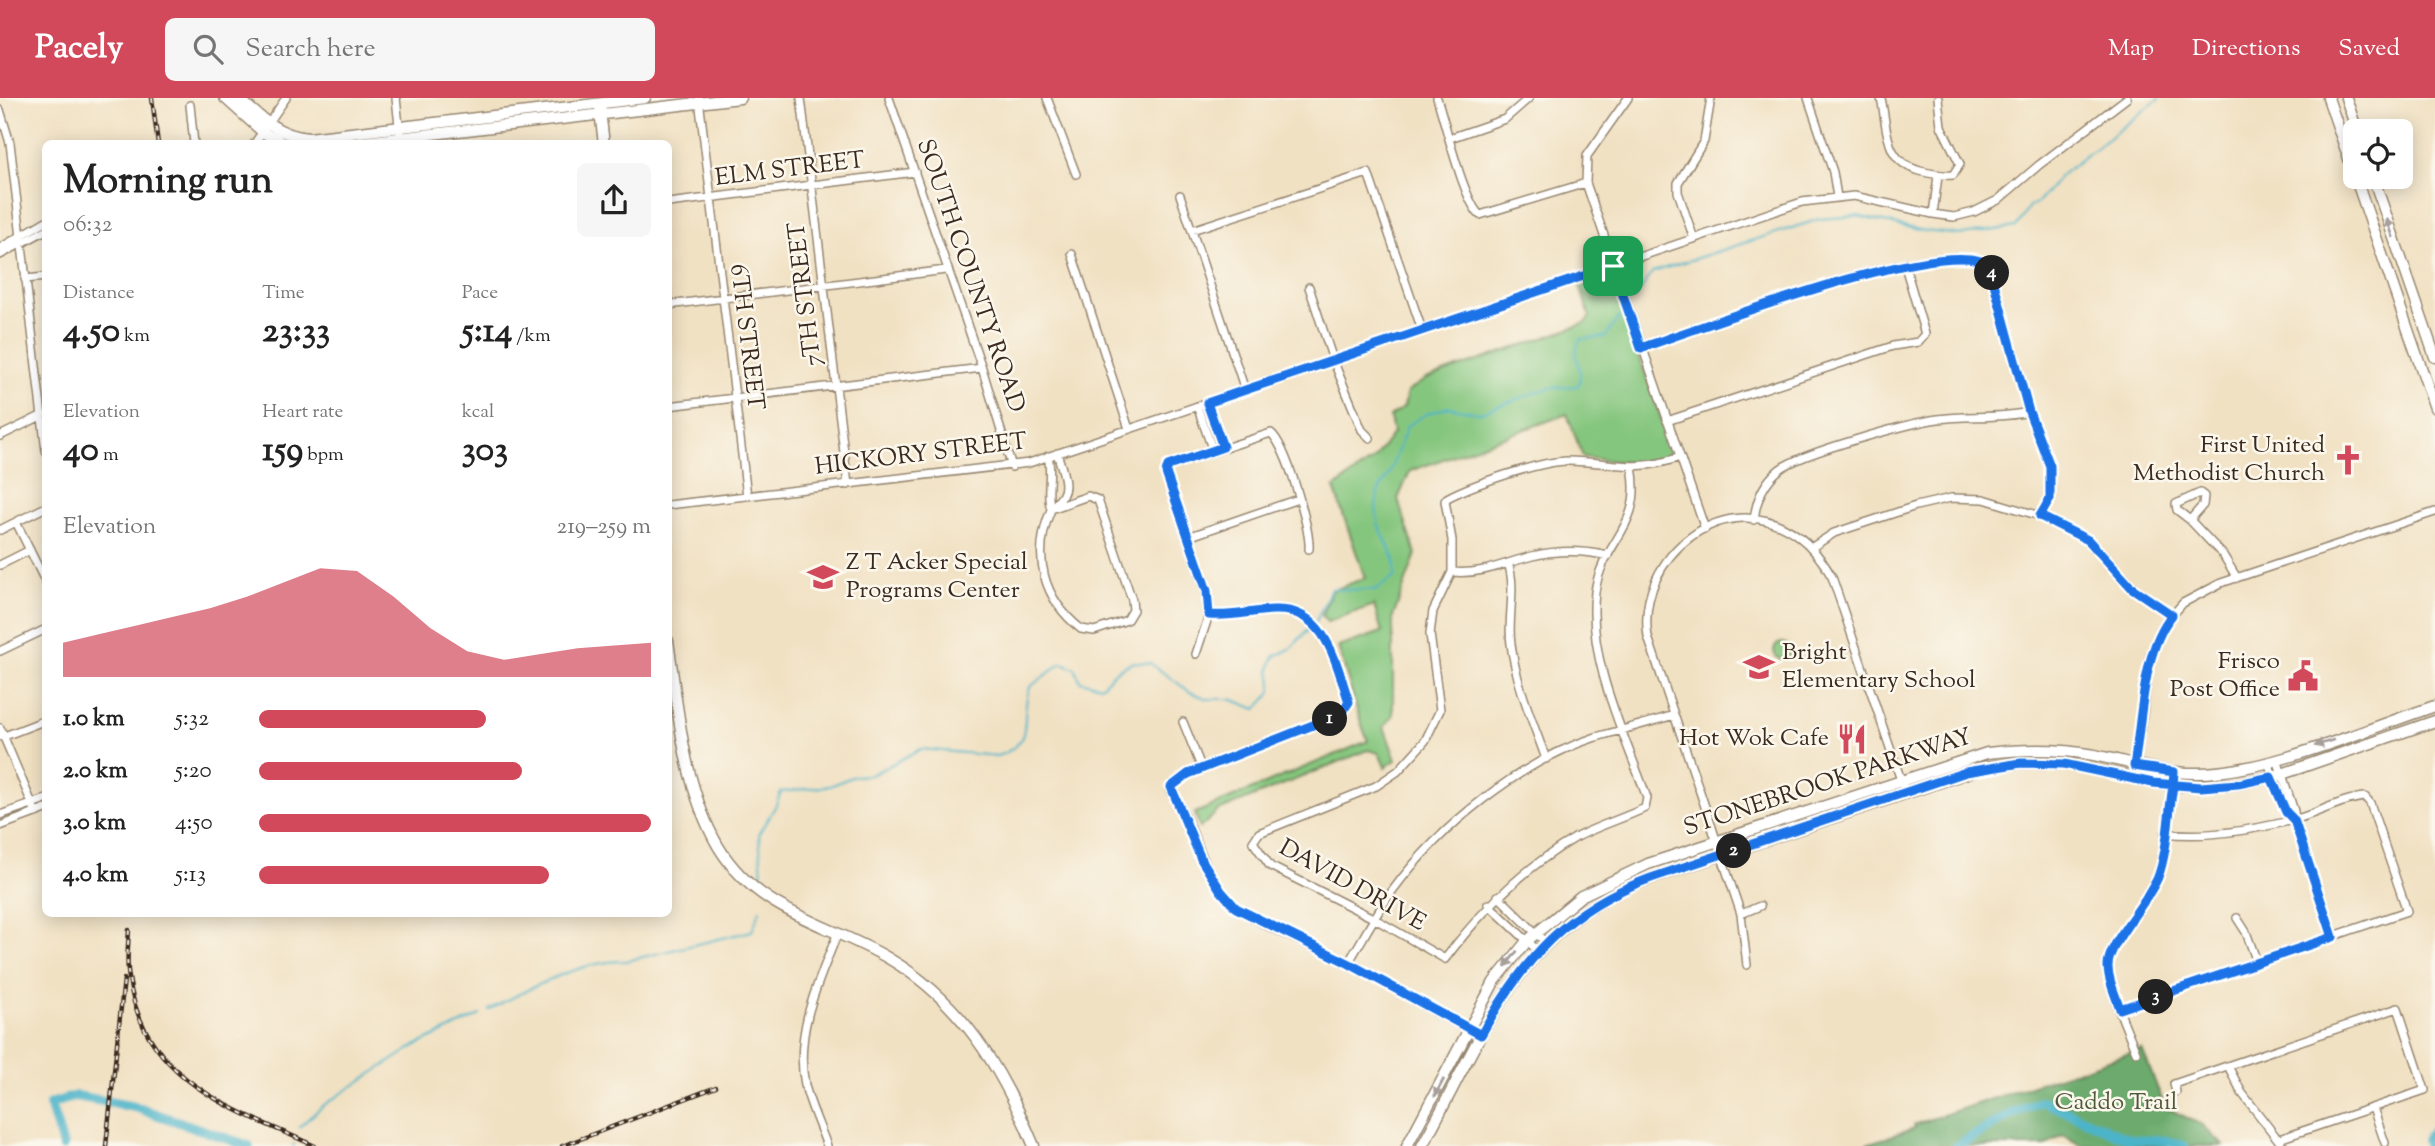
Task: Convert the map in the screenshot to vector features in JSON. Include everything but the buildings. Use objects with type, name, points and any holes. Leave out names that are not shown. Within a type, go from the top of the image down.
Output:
[{"type":"main road","points":[[225,98],[280,140]]},
{"type":"main road","points":[[239,98],[267,129],[296,137],[401,136]]},
{"type":"main road","points":[[374,140],[645,98]]},
{"type":"main road","points":[[600,105],[740,98]]},
{"type":"main road","points":[[2328,98],[2435,408]]},
{"type":"main road","points":[[2346,98],[2353,119]]},
{"type":"main road","points":[[600,105],[604,140]]},
{"type":"main road","points":[[2377,189],[2435,357]]},
{"type":"main road","points":[[672,665],[690,771],[719,846],[739,873],[777,905],[905,968],[957,1013],[994,1061],[1034,1146]]},
{"type":"main road","name":"STONEBROOK PARKWAY","points":[[1407,1146],[1494,982],[1536,933],[1573,901],[1610,880],[1716,841],[1963,759],[2025,750],[2094,755],[2134,766],[2174,772],[2219,772],[2273,760],[2435,706]]},
{"type":"main road","points":[[2421,711],[2430,722]]},
{"type":"main road","name":"STONEBROOK PARKWAY","points":[[1424,1142],[1508,988],[1545,942],[1607,896],[1966,772],[2026,763],[2064,764],[2173,786],[2238,784],[2276,775],[2430,722]]},
{"type":"main road","points":[[2361,731],[2365,744]]},
{"type":"main road","points":[[2025,750],[2026,763]]},
{"type":"main road","points":[[1416,1130],[1424,1142]]},
{"type":"street","points":[[257,140],[286,98]]},
{"type":"street","points":[[396,98],[401,136]]},
{"type":"street","name":"7TH STREET","points":[[801,98],[848,485]]},
{"type":"street","name":"SOUTH COUNTY ROAD","points":[[889,98],[946,270],[982,368],[1012,467]]},
{"type":"street","points":[[1047,98],[1076,174]]},
{"type":"street","points":[[1437,98],[1474,209],[1480,215],[1586,183]]},
{"type":"street","points":[[1450,138],[1505,120],[1529,98]]},
{"type":"street","points":[[1628,98],[1587,156],[1586,183],[1705,529]]},
{"type":"street","points":[[1694,239],[1678,192],[1678,183],[1704,141],[1712,98]]},
{"type":"street","points":[[1808,98],[1833,172],[1837,197]]},
{"type":"street","points":[[1881,98],[1885,129],[1895,157],[1910,168],[1938,176],[1953,175],[1960,164],[1944,134],[1938,98]]},
{"type":"street","name":"HICKORY STREET","points":[[672,505],[1012,467],[1802,202],[1854,196],[1933,214],[1954,216],[1987,207],[2127,98]]},
{"type":"street","name":"6TH STREET","points":[[699,100],[747,496]]},
{"type":"street","points":[[190,105],[194,140]]},
{"type":"street","points":[[0,110],[10,142],[20,241],[42,398]]},
{"type":"street","name":"ELM STREET","points":[[672,203],[915,172]]},
{"type":"street","points":[[1192,230],[1368,173],[1422,330]]},
{"type":"street","points":[[1933,214],[1938,176]]},
{"type":"street","points":[[1180,195],[1245,390]]},
{"type":"street","points":[[0,254],[42,224]]},
{"type":"street","points":[[0,248],[42,232]]},
{"type":"street","points":[[1072,254],[1129,429]]},
{"type":"street","points":[[1641,348],[1814,289],[1905,266],[1947,260],[1984,261],[1992,274],[2029,412],[2051,470],[2050,499],[2040,516]]},
{"type":"street","points":[[1667,421],[1862,356],[1919,342],[1924,334],[1905,266]]},
{"type":"street","points":[[672,304],[946,270]]},
{"type":"street","points":[[25,279],[42,277]]},
{"type":"street","points":[[1308,287],[1333,360],[1362,430],[1370,438]]},
{"type":"street","points":[[672,405],[982,368]]},
{"type":"street","points":[[1207,403],[1223,447]]},
{"type":"street","points":[[1197,406],[1213,451]]},
{"type":"street","points":[[1755,520],[1764,486],[1782,468],[1801,459],[1921,422],[1991,418],[2029,412]]},
{"type":"street","points":[[0,436],[42,415]]},
{"type":"street","points":[[1196,654],[1209,615],[1207,591],[1166,473],[1168,466],[1271,433],[1281,446],[1307,527],[1309,549]]},
{"type":"street","points":[[1051,509],[1062,498],[1065,488],[1057,453]]},
{"type":"street","points":[[1048,456],[1052,472],[1048,499],[1051,509],[1039,560],[1043,578],[1053,596],[1076,625],[1086,631],[1127,620],[1132,613],[1132,600],[1096,498],[1088,496],[1051,509]]},
{"type":"street","points":[[1608,556],[1576,550],[1508,563],[1478,572],[1452,572],[1452,537],[1444,501],[1452,495],[1553,462],[1632,467],[1661,464],[1679,457]]},
{"type":"street","points":[[1537,950],[1489,904],[1529,868],[1577,837],[1645,808],[1647,798],[1603,671],[1597,635],[1596,589],[1608,556],[1630,518],[1636,500],[1632,467]]},
{"type":"street","points":[[1050,485],[1065,488]]},
{"type":"street","points":[[1811,548],[1834,533],[1876,518],[1951,498],[1984,499],[2040,516],[2088,540],[2132,588],[2172,615]]},
{"type":"street","points":[[1188,537],[1298,499]]},
{"type":"street","points":[[0,530],[42,509]]},
{"type":"street","points":[[2131,779],[2150,656],[2163,626],[2192,596],[2237,578],[2435,512]]},
{"type":"street","points":[[1747,965],[1741,914],[1648,637],[1648,597],[1657,573],[1671,552],[1705,529],[1735,520],[1755,520],[1783,527],[1811,548],[1832,577],[1905,792]]},
{"type":"street","points":[[2190,520],[2223,555],[2237,578]]},
{"type":"street","points":[[16,522],[42,575]]},
{"type":"street","points":[[0,565],[30,550]]},
{"type":"street","points":[[1508,563],[1512,578],[1508,624],[1511,649],[1546,760]]},
{"type":"street","name":"DAVID DRIVE","points":[[1452,572],[1433,611],[1430,634],[1440,710],[1425,741],[1398,771],[1376,786],[1265,830],[1255,837],[1253,842],[1270,866],[1375,919],[1444,959],[1489,904]]},
{"type":"street","points":[[1209,615],[1223,616],[1276,609],[1305,617],[1321,630],[1349,702],[1346,710],[1183,777],[1171,787],[1201,859],[1230,902],[1247,915],[1348,963],[1481,1035]]},
{"type":"street","points":[[0,651],[42,631]]},
{"type":"street","points":[[1348,963],[1395,887],[1447,831],[1510,780],[1596,737],[1624,732],[1674,715]]},
{"type":"street","points":[[1,736],[42,721]]},
{"type":"street","points":[[1183,722],[1202,769]]},
{"type":"street","points":[[0,728],[1,736],[36,813]]},
{"type":"street","points":[[2273,760],[2286,812],[2294,820],[2333,937]]},
{"type":"street","points":[[2136,1052],[2108,970],[2108,958],[2115,943],[2142,909],[2159,874],[2174,772]]},
{"type":"street","points":[[2120,1009],[2405,914],[2406,907],[2370,803],[2365,797],[2294,820],[2209,834],[2165,832]]},
{"type":"street","points":[[0,815],[42,800]]},
{"type":"street","points":[[0,826],[42,811]]},
{"type":"street","points":[[1498,897],[1545,942]]},
{"type":"street","points":[[1741,914],[1760,906]]},
{"type":"street","points":[[2237,918],[2246,932],[2257,962]]},
{"type":"street","points":[[827,1146],[805,1083],[803,1041],[812,1001],[837,935]]},
{"type":"street","points":[[2176,1092],[2174,1084],[2398,1009],[2425,1090],[2281,1143],[2242,1093],[2228,1066]]},
{"type":"street","points":[[2373,1108],[2385,1143]]},
{"type":"green space","points":[[1607,275],[1611,277],[1662,421],[1671,456],[1638,462],[1583,457],[1567,414],[1410,471],[1398,499],[1416,554],[1393,617],[1393,716],[1384,727],[1396,760],[1385,767],[1379,753],[1368,750],[1218,811],[1200,828],[1195,813],[1368,741],[1338,647],[1382,632],[1374,605],[1327,622],[1322,615],[1331,591],[1365,578],[1334,488],[1374,459],[1393,433],[1390,417],[1404,407],[1407,392],[1426,379],[1586,323],[1590,317],[1580,285]]},
{"type":"green space","points":[[1782,643],[1788,645],[1788,657],[1782,659],[1776,657],[1774,651],[1776,645]]},
{"type":"green space","name":"Caddo Trail","points":[[2142,1049],[2165,1107],[2202,1125],[2224,1146],[2082,1146],[2063,1135],[2046,1146],[1861,1146],[1914,1128],[1913,1125]]},
{"type":"waterway","points":[[1634,300],[1653,272],[1820,219],[1857,216],[1924,231],[1962,235],[2016,227],[2029,207],[2038,202],[2061,175],[2160,98]]},
{"type":"waterway","points":[[1316,621],[1331,589],[1375,590],[1395,577],[1395,560],[1378,524],[1376,507],[1378,492],[1390,472],[1407,426],[1426,414],[1449,407],[1478,413],[1549,388],[1578,386],[1580,374],[1576,356],[1577,344],[1581,339],[1605,337],[1621,315]]},
{"type":"waterway","points":[[762,876],[759,833],[781,792],[830,786],[854,776],[871,775],[921,749],[997,756],[1010,751],[1022,736],[1030,687],[1062,663],[1075,668],[1080,681],[1101,686],[1117,670],[1133,662],[1150,663],[1190,692],[1208,699],[1231,699],[1256,709],[1270,693],[1270,670],[1275,656],[1290,649],[1313,625]]},
{"type":"waterway","points":[[489,1010],[555,977],[591,965],[626,961],[752,931],[760,910]]},
{"type":"waterway","points":[[299,1127],[324,1105],[413,1047],[480,1015]]},
{"type":"waterway","points":[[63,1146],[50,1104],[76,1096],[135,1107],[249,1146]]},
{"type":"waterway","points":[[1957,1146],[2013,1113],[2042,1101],[2129,1139],[2167,1141],[2184,1146]]},
{"type":"waterway","points":[[2428,1146],[2426,1140],[2435,1128]]},
{"type":"railway","points":[[152,98],[157,140]]},
{"type":"railway","points":[[129,930],[128,972],[138,1013],[153,1043],[173,1067],[224,1104],[315,1146]]},
{"type":"railway","points":[[106,1146],[124,979]]},
{"type":"railway","points":[[562,1146],[716,1087]]},
{"type":"place","name":"First United Methodist Church","points":[[2348,460]]},
{"type":"place","name":"Z T Acker Special Programs Center","points":[[823,577]]},
{"type":"place","name":"Bright Elementary School","points":[[1759,667]]},
{"type":"place","name":"Frisco Post Office","points":[[2303,676]]},
{"type":"place","name":"Hot Wok Cafe","points":[[1852,739]]},
{"type":"route","points":[[1613,266],[1207,403],[1223,447],[1168,466],[1166,473],[1207,591],[1209,615],[1223,616],[1276,609],[1303,615],[1321,630],[1328,640],[1349,702],[1341,714],[1188,774],[1171,787],[1201,859],[1211,877],[1236,908],[1348,963],[1481,1035],[1508,988],[1537,950],[1566,924],[1607,896],[1651,878],[1966,772],[2021,763],[2046,762],[2173,786],[2238,784],[2271,777],[2286,812],[2294,820],[2333,937],[2120,1009],[2108,970],[2108,958],[2115,943],[2142,909],[2159,874],[2173,786],[2174,772],[2134,766],[2150,656],[2163,626],[2172,615],[2132,588],[2088,540],[2040,516],[2050,499],[2050,466],[2029,412],[1989,265],[1979,259],[1944,260],[1864,274],[1641,348],[1613,266]]}]
